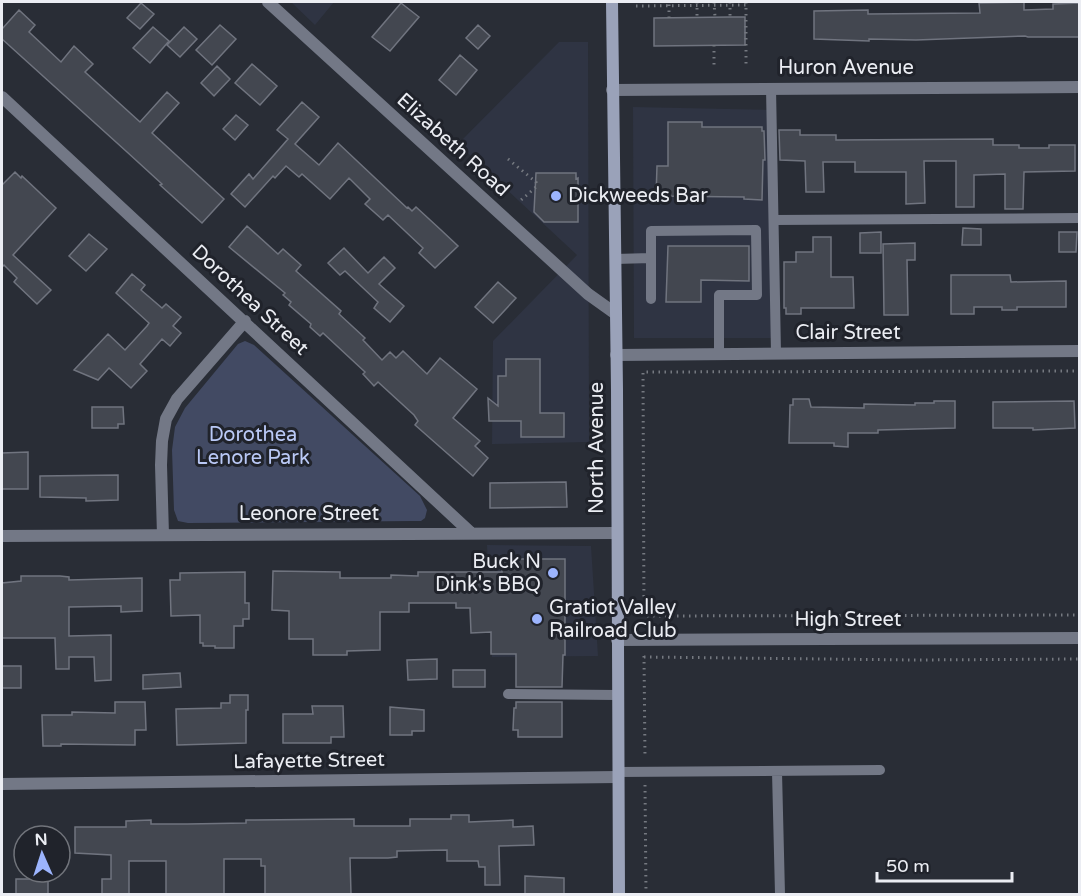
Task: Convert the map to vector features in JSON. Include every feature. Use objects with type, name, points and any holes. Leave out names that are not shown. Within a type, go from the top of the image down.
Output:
[{"type":"main road","name":"North Avenue","points":[[612,2],[619,894]]},
{"type":"street","name":"Elizabeth Road","points":[[268,2],[588,294],[616,314]]},
{"type":"street","name":"Huron Avenue","points":[[612,90],[1080,87]]},
{"type":"street","name":"Dorothea Street","points":[[2,97],[470,532]]},
{"type":"street","points":[[163,535],[161,453],[166,419],[177,399],[245,321]]},
{"type":"street","name":"Clair Street","points":[[616,355],[1080,351]]},
{"type":"street","name":"Leonore Street","points":[[2,536],[616,533]]},
{"type":"street","name":"High Street","points":[[617,640],[1080,638]]},
{"type":"street","name":"Lafayette Street","points":[[2,784],[618,775]]},
{"type":"lane","points":[[771,88],[776,353]]},
{"type":"lane","points":[[774,220],[1080,218]]},
{"type":"lane","points":[[651,299],[651,231],[756,230],[757,295],[719,295],[719,353]]},
{"type":"lane","points":[[615,259],[651,258]]},
{"type":"lane","points":[[508,694],[617,695]]},
{"type":"lane","points":[[618,775],[880,770]]},
{"type":"lane","points":[[777,772],[780,894]]},
{"type":"path","points":[[636,6],[746,3],[746,67]]},
{"type":"path","points":[[669,4],[669,18]]},
{"type":"path","points":[[697,4],[697,17]]},
{"type":"path","points":[[714,4],[715,17]]},
{"type":"path","points":[[730,4],[730,17]]},
{"type":"path","points":[[714,45],[714,67]]},
{"type":"path","points":[[508,159],[536,182],[537,186],[520,201]]},
{"type":"path","points":[[1080,371],[643,372],[644,616],[1080,615]]},
{"type":"path","points":[[644,657],[1080,659]]},
{"type":"shaded area","points":[[291,2],[334,2],[315,25]]},
{"type":"shaded area","points":[[559,42],[588,42],[589,442],[492,444],[493,341],[577,255],[458,144]]},
{"type":"shaded area","points":[[633,107],[772,110],[771,338],[634,338]]},
{"type":"shaded area","points":[[487,545],[591,546],[598,656],[492,657]]},
{"type":"green space","name":"Dorothea Lenore Park","points":[[245,341],[254,345],[420,496],[427,510],[425,518],[421,521],[188,523],[178,521],[174,510],[172,450],[175,427],[185,408],[238,344]]},
{"type":"building","points":[[1024,2],[1024,10],[1053,9],[1053,4],[1080,3],[1080,37],[1025,36],[916,40],[869,39],[869,41],[814,39],[814,11],[868,10],[868,14],[980,13],[979,3]]},
{"type":"building","points":[[141,3],[154,14],[140,29],[127,18]]},
{"type":"building","points":[[401,3],[419,17],[390,51],[372,37]]},
{"type":"building","points":[[19,10],[35,25],[29,32],[61,62],[74,46],[93,64],[85,72],[140,122],[167,92],[179,103],[152,133],[224,199],[202,223],[2,39],[2,29]]},
{"type":"building","points":[[745,17],[745,45],[654,46],[654,18]]},
{"type":"building","points":[[220,25],[236,39],[212,65],[196,50]]},
{"type":"building","points":[[478,25],[490,36],[478,49],[466,38]]},
{"type":"building","points":[[153,27],[169,41],[150,63],[133,48]]},
{"type":"building","points":[[184,27],[197,39],[180,57],[167,45]]},
{"type":"building","points":[[460,55],[477,70],[456,95],[439,80]]},
{"type":"building","points":[[252,64],[277,86],[260,105],[235,83]]},
{"type":"building","points":[[217,66],[230,79],[214,96],[201,83]]},
{"type":"building","points":[[302,102],[319,117],[295,144],[319,165],[338,143],[407,208],[412,211],[416,207],[458,246],[435,268],[419,253],[423,248],[388,215],[383,220],[365,204],[370,199],[349,178],[330,199],[302,174],[299,177],[286,166],[275,178],[273,176],[245,207],[231,194],[249,174],[253,179],[288,139],[277,130]]},
{"type":"building","points":[[236,115],[248,125],[235,140],[223,129]]},
{"type":"building","points":[[668,122],[702,122],[702,127],[762,127],[765,160],[763,160],[762,200],[744,199],[744,197],[656,196],[657,166],[668,166]]},
{"type":"building","points":[[779,130],[800,130],[800,135],[836,135],[836,140],[993,139],[993,145],[1019,145],[1019,148],[1075,145],[1075,171],[1024,172],[1023,209],[1005,209],[1005,174],[974,175],[974,207],[956,207],[956,161],[924,161],[925,203],[906,204],[906,172],[855,172],[855,162],[823,162],[824,192],[806,192],[805,161],[780,160]]},
{"type":"building","points":[[15,172],[56,208],[13,255],[51,290],[37,304],[14,282],[17,278],[4,265],[2,267],[2,185]]},
{"type":"building","name":"Dickweeds Bar","points":[[536,173],[576,173],[578,222],[544,222],[534,212]]},
{"type":"building","points":[[247,226],[278,254],[283,249],[301,265],[296,271],[341,311],[339,314],[365,338],[363,340],[382,360],[390,352],[396,358],[403,351],[427,374],[440,358],[477,389],[453,418],[480,441],[475,446],[488,458],[473,476],[415,425],[418,421],[414,415],[378,382],[374,386],[363,374],[365,372],[323,333],[320,336],[310,327],[311,324],[289,305],[291,302],[283,295],[285,293],[229,247]]},
{"type":"building","points":[[963,228],[981,229],[981,245],[962,245]]},
{"type":"building","points":[[881,232],[881,253],[860,253],[860,233]]},
{"type":"building","points":[[1059,232],[1077,232],[1076,252],[1059,252]]},
{"type":"building","points":[[89,234],[107,249],[86,271],[69,256]]},
{"type":"building","points":[[813,237],[831,237],[831,277],[853,277],[854,308],[801,308],[801,314],[786,314],[784,262],[796,262],[796,252],[813,252]]},
{"type":"building","points":[[915,243],[915,260],[907,260],[908,315],[884,315],[883,244]]},
{"type":"building","points":[[668,246],[749,246],[749,281],[701,280],[701,302],[666,302]]},
{"type":"building","points":[[344,248],[368,273],[384,257],[395,268],[379,284],[404,306],[390,322],[374,308],[378,302],[345,271],[340,275],[328,263]]},
{"type":"building","points":[[132,274],[145,285],[141,290],[162,308],[166,304],[181,317],[173,326],[181,333],[170,346],[162,339],[140,364],[147,371],[131,388],[109,368],[98,380],[74,370],[108,334],[125,350],[149,323],[116,293]]},
{"type":"building","points":[[951,275],[1010,275],[1011,282],[1066,281],[1066,307],[1017,307],[1017,310],[1002,310],[1002,307],[974,307],[974,314],[951,314]]},
{"type":"building","points":[[498,282],[516,298],[493,323],[475,307]]},
{"type":"building","points":[[506,359],[540,359],[540,413],[564,413],[564,437],[521,437],[521,421],[489,421],[488,398],[498,406],[498,376],[506,376]]},
{"type":"building","points":[[793,399],[809,399],[811,407],[864,408],[864,404],[915,405],[915,403],[934,403],[934,401],[955,401],[955,428],[848,433],[848,447],[834,446],[834,443],[789,443],[790,405],[793,405]]},
{"type":"building","points":[[1074,401],[1075,428],[1033,430],[1033,428],[993,428],[993,402]]},
{"type":"building","points":[[92,407],[123,407],[124,424],[118,424],[118,428],[92,428]]},
{"type":"building","points":[[28,452],[28,489],[2,489],[2,453]]},
{"type":"building","points":[[118,475],[118,500],[86,501],[86,498],[40,497],[40,476]]},
{"type":"building","points":[[566,482],[567,507],[490,508],[490,483]]},
{"type":"building","points":[[502,559],[565,559],[565,655],[563,655],[562,687],[516,687],[516,654],[491,654],[491,632],[471,633],[470,608],[456,608],[456,603],[409,603],[409,612],[380,612],[380,650],[347,651],[347,655],[313,655],[313,639],[289,639],[289,611],[272,610],[273,571],[340,572],[340,578],[391,578],[391,575],[418,576],[418,572],[502,572]]},
{"type":"building","points":[[245,572],[245,603],[249,603],[249,619],[243,619],[243,626],[234,626],[234,648],[203,646],[203,643],[200,643],[200,615],[171,616],[170,580],[180,580],[180,573]]},
{"type":"building","points":[[21,576],[60,576],[69,577],[69,580],[142,578],[142,611],[121,612],[121,606],[69,607],[69,636],[111,635],[111,680],[95,681],[94,657],[69,657],[69,669],[56,669],[55,638],[2,638],[2,583],[21,581]]},
{"type":"building","points":[[437,659],[437,679],[408,680],[407,660]]},
{"type":"building","points":[[2,666],[21,666],[21,688],[2,688]]},
{"type":"building","points":[[453,670],[485,670],[485,687],[453,687]]},
{"type":"building","points":[[180,673],[181,687],[143,689],[143,675]]},
{"type":"building","points":[[230,695],[248,695],[246,743],[177,745],[176,709],[221,708],[221,703],[230,703]]},
{"type":"building","points":[[115,702],[145,702],[146,730],[135,730],[135,745],[61,744],[61,746],[43,746],[42,715],[72,715],[72,712],[115,713]]},
{"type":"building","points":[[516,702],[562,702],[562,737],[518,737],[518,730],[513,730]]},
{"type":"building","points":[[312,706],[343,706],[344,737],[331,737],[331,743],[283,743],[283,714],[313,714]]},
{"type":"building","points":[[390,707],[424,710],[424,731],[412,731],[412,735],[390,735]]},
{"type":"building","points":[[451,815],[469,815],[469,822],[513,820],[513,827],[533,826],[534,845],[499,846],[500,885],[485,885],[485,867],[479,867],[478,861],[447,861],[447,850],[397,851],[397,857],[388,858],[350,858],[351,894],[265,894],[265,866],[261,866],[261,859],[224,859],[224,894],[166,894],[166,861],[129,861],[129,894],[102,894],[102,879],[111,879],[111,855],[75,853],[75,827],[126,827],[126,821],[151,820],[151,824],[187,824],[246,823],[246,820],[354,819],[354,826],[410,826],[410,819],[451,819]]},
{"type":"building","points":[[525,876],[564,878],[564,894],[525,894]]},
{"type":"building","points":[[16,884],[48,884],[48,894],[16,894]]},
{"type":"place","name":"Dickweeds Bar","points":[[556,196]]},
{"type":"place","name":"Buck N Dink's BBQ","points":[[553,573]]},
{"type":"place","name":"Gratiot Valley Railroad Club","points":[[537,619]]}]
